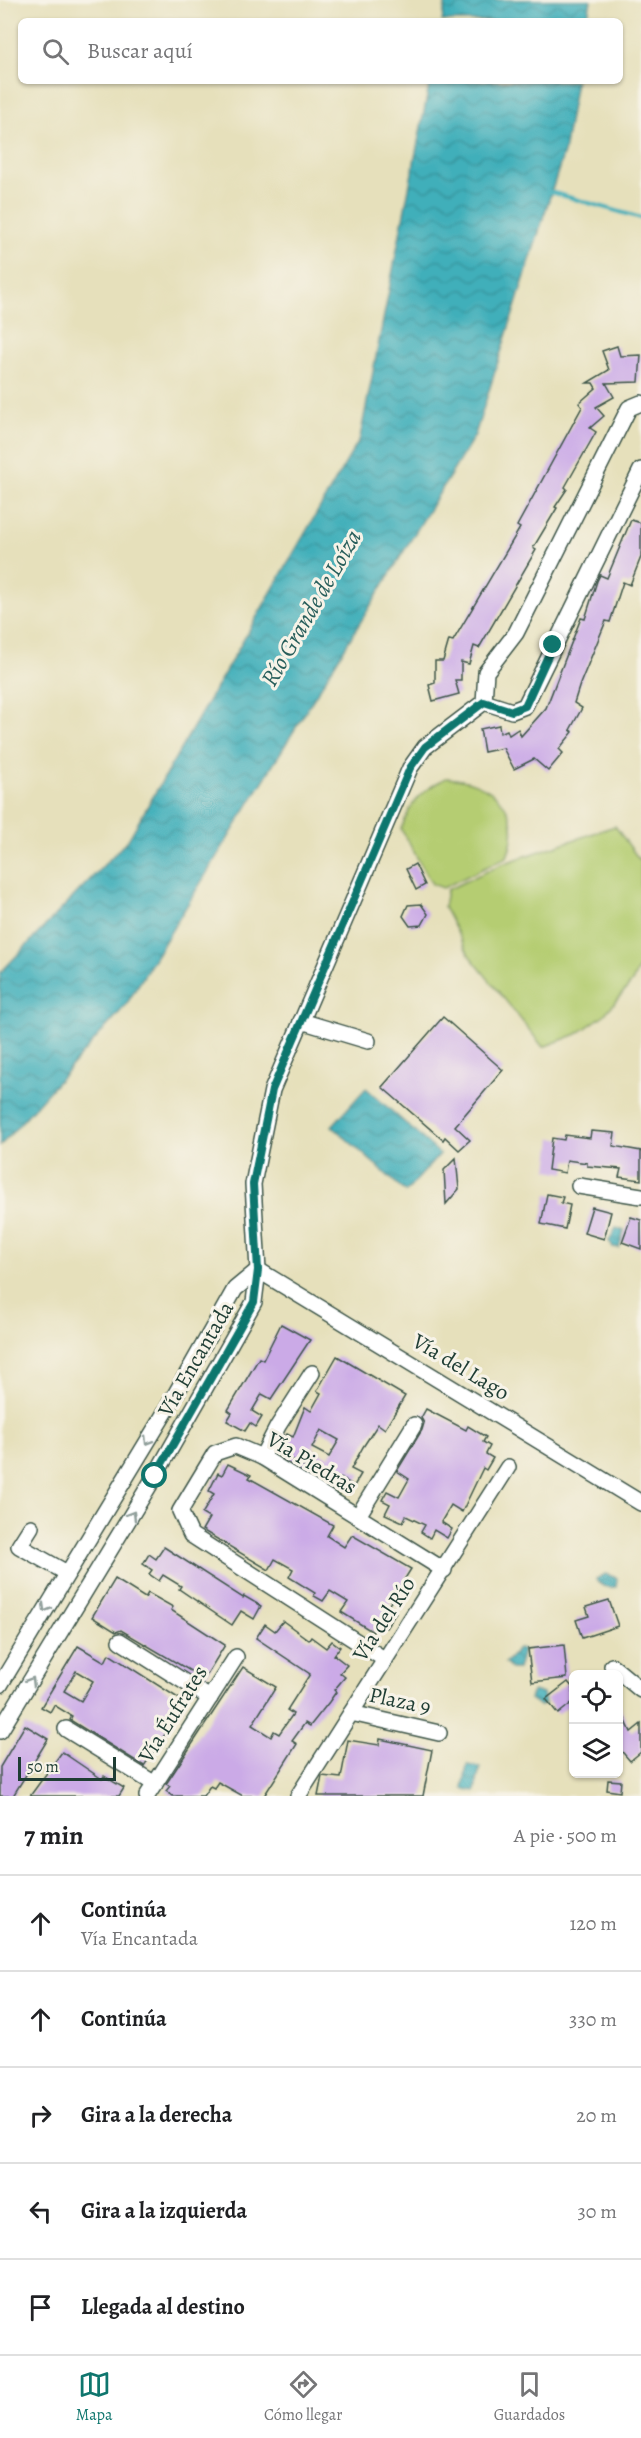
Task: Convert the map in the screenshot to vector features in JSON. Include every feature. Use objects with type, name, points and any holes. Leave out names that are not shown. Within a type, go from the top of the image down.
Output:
[{"type":"street","points":[[258,1270],[253,1184],[272,1090],[410,768],[425,747],[484,702],[486,672],[516,633],[629,408],[641,403]]},
{"type":"street","points":[[484,702],[512,711],[525,706],[641,471]]},
{"type":"street","points":[[301,1021],[368,1041]]},
{"type":"street","points":[[579,1186],[641,1196]]},
{"type":"street","name":"Vía del Lago","points":[[258,1270],[641,1503]]},
{"type":"street","name":"Vía Encantada","points":[[0,1685],[166,1411],[234,1289],[258,1270]]},
{"type":"street","name":"Vía Encantada","points":[[0,1731],[155,1476],[254,1302],[258,1270]]},
{"type":"street","points":[[262,1457],[278,1426],[312,1373]]},
{"type":"street","points":[[358,1516],[414,1425]]},
{"type":"street","name":"Vía Piedras","points":[[384,1659],[191,1535],[180,1511],[215,1453],[236,1446],[262,1457],[444,1570]]},
{"type":"street","name":"Vía del Río","points":[[298,1796],[508,1467]]},
{"type":"street","points":[[31,1527],[19,1546],[67,1573]]},
{"type":"street","points":[[120,1641],[210,1698]]},
{"type":"street","name":"Vía Éufrates","points":[[151,1790],[236,1657]]},
{"type":"street","points":[[612,1666],[641,1690]]},
{"type":"street","name":"Plaza 9","points":[[351,1713],[439,1733]]},
{"type":"street","points":[[66,1729],[151,1790]]},
{"type":"green space","points":[[446,778],[462,780],[490,791],[508,812],[512,825],[512,840],[507,857],[443,888],[432,884],[401,829],[418,798]]},
{"type":"green space","points":[[615,826],[641,862],[641,963],[632,982],[604,1015],[577,1034],[543,1047],[469,955],[444,907],[447,890],[502,864]]},
{"type":"water","points":[[446,0],[591,0],[588,18],[443,18]]},
{"type":"water","name":"Río Grande de Loíza","points":[[429,84],[575,84],[564,152],[475,435],[126,1005],[0,1146],[0,973],[128,840],[360,438]]},
{"type":"water","points":[[366,1088],[440,1154],[406,1192],[332,1126]]},
{"type":"water","points":[[616,1228],[624,1230],[619,1248],[613,1247],[609,1241]]},
{"type":"water","points":[[605,1574],[617,1578],[616,1587],[605,1586],[598,1582],[596,1579]]},
{"type":"water","points":[[518,1649],[523,1650],[518,1669],[511,1669],[505,1663]]},
{"type":"water","points":[[533,1691],[543,1694],[545,1704],[540,1706],[530,1699]]},
{"type":"water","points":[[467,1765],[480,1767],[475,1791],[463,1789]]},
{"type":"building","points":[[617,346],[620,356],[641,355],[639,382],[606,383],[614,397],[596,407],[604,416],[590,428],[596,432],[565,487],[567,489],[555,507],[557,508],[533,548],[536,550],[479,648],[474,646],[469,664],[461,662],[461,680],[455,680],[459,694],[433,701],[429,685],[435,683],[435,661],[443,661],[449,640],[453,641],[520,528],[517,526],[582,407],[579,403],[596,388],[593,383],[587,383],[609,370],[602,351]]},
{"type":"building","points":[[631,520],[641,523],[641,557],[630,585],[623,582],[610,622],[606,621],[580,684],[574,703],[582,708],[570,730],[573,732],[559,749],[563,753],[548,771],[534,759],[514,769],[503,748],[484,752],[480,729],[499,725],[500,733],[507,730],[509,735],[518,729],[521,736],[546,708],[581,618],[585,619],[597,581],[600,575],[607,578]]},
{"type":"building","points":[[415,864],[425,885],[416,890],[406,869]]},
{"type":"building","points":[[421,904],[428,914],[422,925],[410,926],[403,916],[408,905]]},
{"type":"building","points":[[443,1017],[503,1070],[455,1126],[470,1140],[459,1150],[445,1137],[443,1140],[382,1087]]},
{"type":"building","points":[[591,1131],[615,1133],[613,1146],[641,1151],[641,1180],[619,1177],[621,1169],[587,1166],[587,1163],[567,1160],[565,1173],[548,1170],[552,1138],[564,1140],[565,1135],[590,1138]]},
{"type":"building","points":[[456,1158],[459,1189],[446,1204],[444,1170]]},
{"type":"building","points":[[547,1194],[563,1197],[561,1203],[570,1205],[565,1229],[541,1224]]},
{"type":"building","points":[[592,1207],[611,1212],[604,1239],[584,1233]]},
{"type":"building","points":[[631,1217],[641,1220],[641,1249],[622,1242]]},
{"type":"building","points":[[281,1324],[310,1340],[271,1399],[262,1394],[252,1411],[262,1417],[256,1427],[250,1423],[245,1431],[227,1421],[232,1413],[228,1410],[259,1358],[263,1360]]},
{"type":"building","points":[[337,1356],[405,1396],[385,1429],[378,1424],[363,1447],[351,1469],[361,1474],[354,1486],[341,1478],[337,1485],[285,1456],[289,1449],[281,1444],[287,1434],[293,1437],[305,1407],[311,1411],[321,1393],[317,1391]],"holes":[[[321,1430],[339,1440],[329,1457],[312,1448]]]},
{"type":"building","points":[[426,1409],[466,1430],[468,1426],[486,1437],[483,1442],[490,1446],[486,1454],[493,1458],[486,1470],[483,1468],[462,1512],[451,1505],[441,1522],[452,1529],[447,1538],[434,1530],[430,1538],[421,1532],[425,1525],[406,1516],[403,1522],[385,1514],[390,1504],[382,1500],[387,1491],[399,1497],[409,1479],[397,1471],[422,1430],[424,1423],[421,1418]]},
{"type":"building","points":[[228,1464],[251,1475],[249,1478],[333,1525],[327,1536],[344,1547],[352,1535],[411,1569],[404,1580],[411,1585],[405,1594],[399,1590],[387,1607],[396,1613],[386,1628],[379,1623],[373,1632],[341,1612],[348,1602],[330,1591],[323,1601],[314,1596],[315,1593],[289,1577],[293,1569],[275,1559],[269,1570],[202,1530],[209,1518],[202,1514],[214,1494],[209,1491],[218,1473],[222,1475]]},
{"type":"building","points":[[164,1547],[243,1598],[244,1596],[261,1606],[254,1619],[241,1611],[232,1625],[179,1589],[181,1586],[163,1575],[159,1581],[149,1574],[152,1570],[143,1564],[149,1554],[156,1559]]},
{"type":"building","points":[[115,1579],[145,1598],[148,1593],[173,1607],[171,1610],[225,1645],[204,1679],[121,1630],[116,1632],[92,1617]]},
{"type":"building","points":[[609,1600],[618,1626],[582,1638],[576,1620],[589,1616],[586,1607]]},
{"type":"building","points":[[283,1621],[309,1640],[311,1637],[326,1648],[332,1641],[340,1647],[334,1655],[347,1665],[340,1673],[345,1677],[334,1690],[336,1692],[310,1726],[305,1723],[292,1741],[297,1744],[264,1796],[243,1796],[218,1782],[214,1788],[210,1786],[203,1796],[173,1796],[166,1791],[170,1786],[166,1784],[243,1667],[276,1687],[252,1725],[271,1737],[274,1731],[279,1734],[293,1714],[287,1710],[310,1674],[256,1638],[265,1624],[275,1631]]},
{"type":"building","points":[[564,1645],[567,1678],[532,1682],[528,1649]]},
{"type":"building","points":[[78,1646],[105,1662],[109,1654],[186,1703],[144,1766],[70,1720],[72,1716],[54,1705],[50,1712],[41,1707]],"holes":[[[76,1671],[93,1681],[81,1701],[64,1691]]]},
{"type":"building","points":[[569,1683],[569,1705],[558,1714],[546,1699]]},
{"type":"building","points":[[623,1715],[631,1732],[641,1724],[641,1752],[630,1761],[623,1753]]},
{"type":"building","points":[[25,1725],[48,1739],[13,1796],[0,1796],[0,1767]]},
{"type":"building","points":[[380,1739],[432,1750],[423,1796],[318,1796],[322,1776],[341,1778],[348,1740],[379,1745]]},
{"type":"building","points":[[62,1752],[102,1779],[104,1776],[124,1788],[119,1796],[30,1796]]},
{"type":"building","points":[[608,1780],[621,1781],[620,1792],[607,1790]]},
{"type":"waterway","points":[[547,191],[641,218]]},
{"type":"route","points":[[155,1476],[254,1302],[258,1270],[253,1184],[272,1090],[410,768],[425,747],[484,702],[512,711],[525,706],[553,645]]}]
